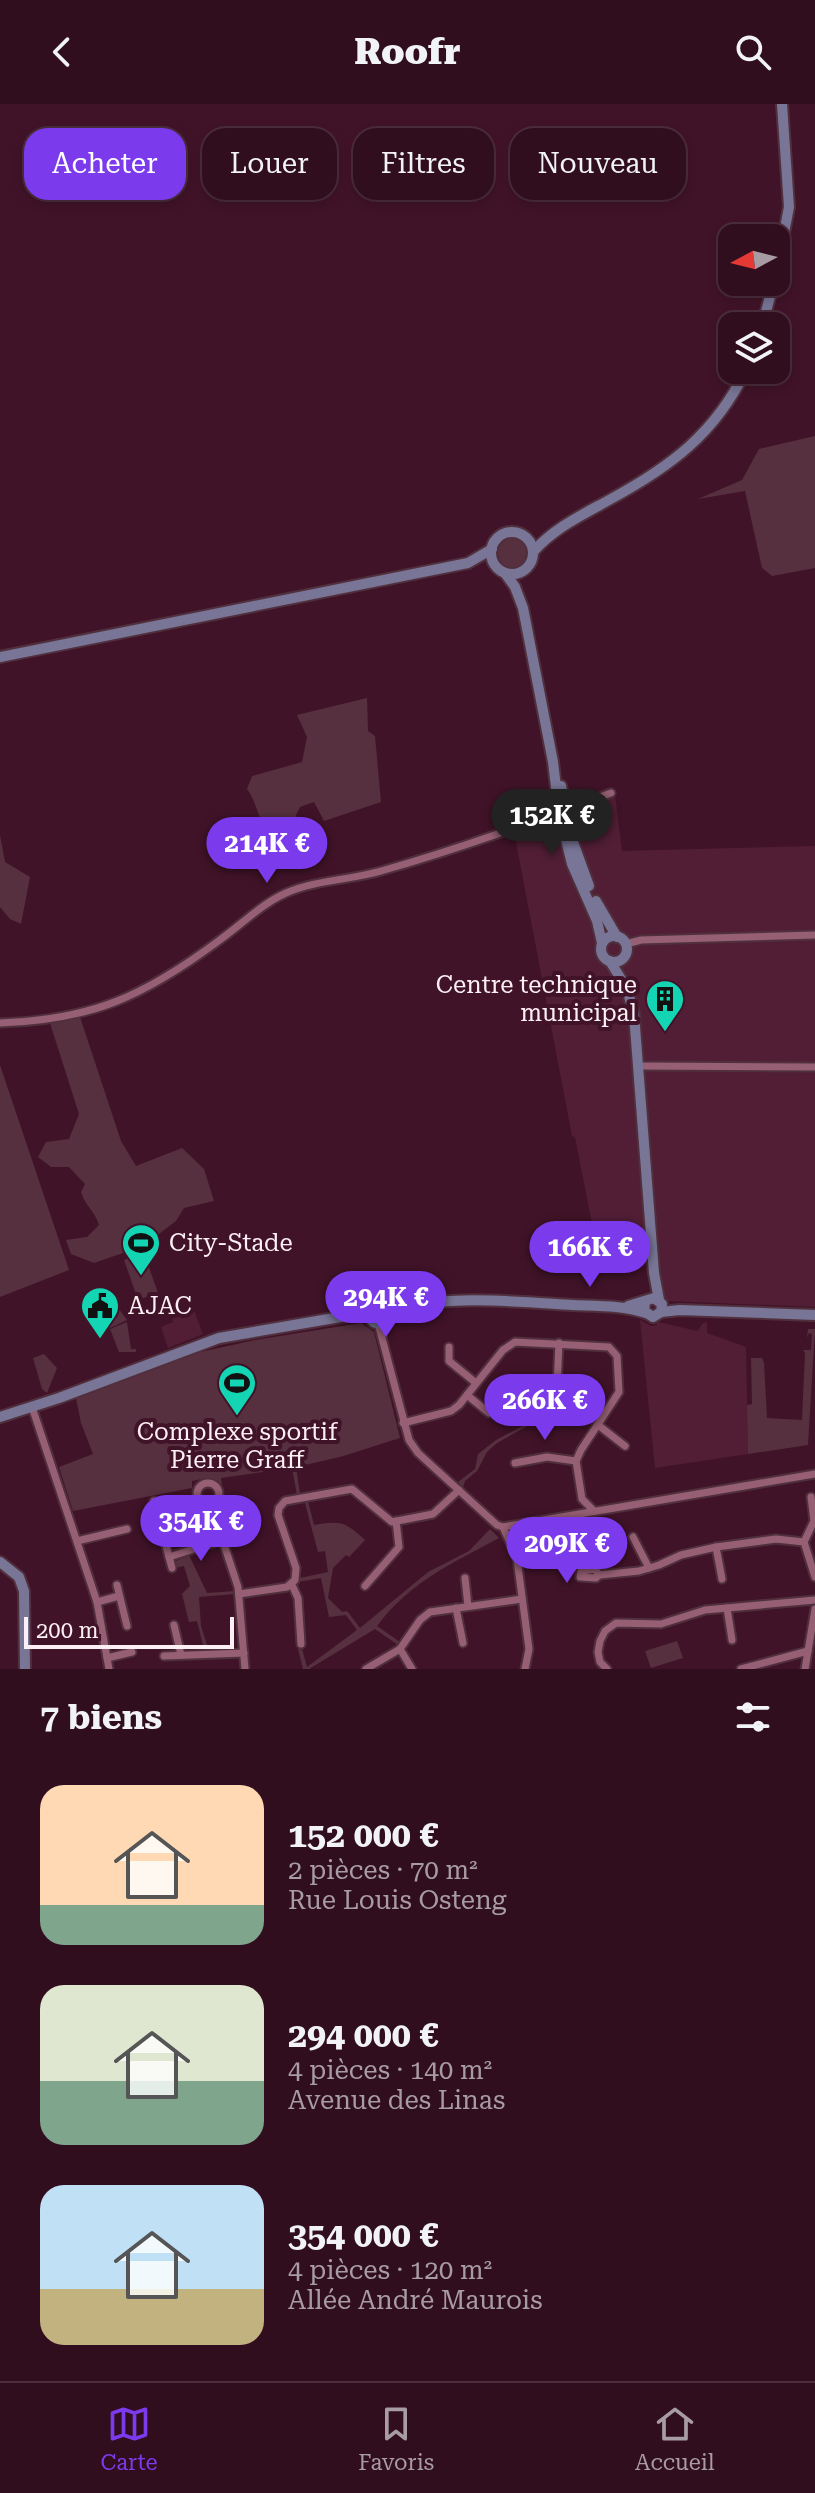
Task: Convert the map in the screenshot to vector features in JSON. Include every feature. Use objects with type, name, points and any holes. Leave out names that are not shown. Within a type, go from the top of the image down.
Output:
[{"type":"street","points":[[782,104],[789,207],[786,224]]},
{"type":"street","points":[[533,552],[555,530],[651,477],[683,454],[715,420],[737,384]]},
{"type":"street","points":[[524,536],[555,530]]},
{"type":"street","points":[[505,573],[515,574],[531,562],[533,552],[529,541],[514,532],[505,533],[495,541],[492,558],[515,587],[523,608],[572,864],[597,921],[602,954],[610,961],[627,989]]},
{"type":"street","points":[[468,563],[492,549]]},
{"type":"street","points":[[0,657],[468,563],[496,566]]},
{"type":"street","points":[[523,608],[524,570]]},
{"type":"street","points":[[0,1023],[64,1017],[118,1002],[178,971],[287,892],[375,873],[611,793]]},
{"type":"street","points":[[562,810],[585,877],[604,918],[621,940],[627,989],[634,1014],[639,1066],[654,1305]]},
{"type":"street","points":[[602,943],[608,937],[641,940],[815,935]]},
{"type":"street","points":[[610,961],[624,957]]},
{"type":"street","points":[[639,1066],[815,1067]]},
{"type":"street","points":[[0,1417],[219,1338],[355,1315],[378,1318],[410,1307],[471,1302],[618,1307],[654,1305],[680,1310],[815,1315]]},
{"type":"street","points":[[378,1318],[403,1423],[415,1449],[497,1525],[503,1527],[815,1474]]},
{"type":"street","points":[[403,1423],[451,1411],[510,1344],[559,1343],[612,1349],[617,1356],[619,1392],[576,1461],[582,1499],[575,1515]]},
{"type":"street","points":[[553,1398],[557,1387],[559,1343]]},
{"type":"street","points":[[449,1347],[449,1361],[476,1383]]},
{"type":"street","points":[[467,1395],[489,1413]]},
{"type":"street","points":[[32,1407],[97,1602],[109,1669]]},
{"type":"street","points":[[598,1425],[625,1446]]},
{"type":"street","points":[[515,1463],[547,1457],[576,1461]]},
{"type":"street","points":[[301,1644],[298,1598],[292,1585],[296,1568],[278,1515],[285,1501],[349,1489],[358,1493],[387,1520],[396,1521],[433,1514],[459,1490]]},
{"type":"street","points":[[811,1497],[814,1521],[804,1542],[815,1577]]},
{"type":"street","points":[[582,1499],[594,1511]]},
{"type":"street","points":[[154,1501],[172,1568]]},
{"type":"street","points":[[211,1505],[239,1594],[245,1669]]},
{"type":"street","points":[[365,1586],[399,1547],[396,1521]]},
{"type":"street","points":[[503,1527],[516,1554],[529,1649],[525,1669]]},
{"type":"street","points":[[77,1541],[127,1529]]},
{"type":"street","points":[[633,1537],[649,1568]]},
{"type":"street","points":[[599,1575],[649,1568],[681,1555],[716,1547],[776,1539],[804,1542]]},
{"type":"street","points":[[169,1557],[222,1540]]},
{"type":"street","points":[[716,1547],[722,1579]]},
{"type":"street","points":[[0,1562],[19,1577],[24,1591],[25,1669]]},
{"type":"street","points":[[465,1578],[468,1606]]},
{"type":"street","points":[[117,1585],[127,1626]]},
{"type":"street","points":[[239,1594],[292,1585]]},
{"type":"street","points":[[97,1602],[119,1596]]},
{"type":"street","points":[[366,1669],[400,1649],[427,1613],[522,1599]]},
{"type":"street","points":[[607,1669],[600,1662],[600,1641],[605,1631],[616,1623],[661,1624],[698,1612],[815,1600]]},
{"type":"street","points":[[456,1608],[463,1643]]},
{"type":"street","points":[[727,1608],[732,1640]]},
{"type":"street","points":[[805,1669],[815,1609]]},
{"type":"street","points":[[174,1625],[181,1655]]},
{"type":"street","points":[[400,1649],[412,1669]]},
{"type":"street","points":[[741,1669],[808,1651]]},
{"type":"street","points":[[107,1658],[132,1652]]},
{"type":"street","points":[[164,1656],[244,1653]]},
{"type":"shaded area","points":[[815,436],[815,568],[772,576],[762,568],[745,491],[698,499],[742,480],[759,449]]},
{"type":"shaded area","points":[[513,538],[524,542],[528,553],[524,564],[513,568],[502,564],[498,553],[502,542]]},
{"type":"shaded area","points":[[367,698],[368,731],[375,736],[381,802],[324,821],[314,802],[300,807],[296,815],[298,829],[270,835],[247,789],[252,776],[302,762],[307,737],[297,715]]},
{"type":"shaded area","points":[[615,795],[622,851],[815,846],[815,1307],[668,1301],[661,1293],[659,1264],[600,1265],[514,832]]},
{"type":"shaded area","points":[[0,835],[5,862],[30,877],[21,924],[10,919],[0,907]]},
{"type":"shaded area","points":[[79,1014],[121,1141],[136,1166],[182,1148],[204,1169],[214,1201],[184,1208],[176,1221],[143,1246],[94,1263],[71,1254],[66,1240],[87,1237],[99,1225],[81,1192],[85,1184],[69,1167],[51,1167],[38,1157],[46,1142],[69,1139],[79,1114],[49,1020]]},
{"type":"shaded area","points":[[0,1065],[69,1270],[0,1297]]},
{"type":"shaded area","name":"City-Stade","points":[[144,1253],[158,1293],[138,1300],[124,1260]]},
{"type":"shaded area","points":[[111,1298],[127,1320],[108,1329],[99,1307]]},
{"type":"shaded area","points":[[193,1308],[203,1334],[168,1348],[161,1327],[173,1322],[172,1316]]},
{"type":"shaded area","points":[[640,1320],[651,1326],[658,1322],[698,1331],[707,1322],[707,1333],[746,1347],[748,1454],[655,1468]]},
{"type":"shaded area","points":[[127,1322],[131,1349],[136,1349],[136,1352],[119,1352],[110,1329]]},
{"type":"shaded area","name":"Complexe sportif Pierre Graff","points":[[361,1323],[374,1332],[400,1438],[296,1467],[300,1494],[297,1495],[292,1468],[221,1478],[222,1484],[207,1478],[192,1481],[192,1488],[73,1511],[59,1467],[93,1454],[81,1423],[76,1398],[196,1353]]},
{"type":"shaded area","points":[[808,1329],[815,1329],[808,1445],[748,1454],[747,1405],[752,1404],[751,1358],[762,1358],[764,1363],[767,1418],[802,1420],[803,1350],[811,1350],[812,1334],[809,1333],[807,1338]]},
{"type":"shaded area","points":[[44,1354],[57,1368],[47,1393],[42,1389],[33,1358]]},
{"type":"shaded area","points":[[550,1404],[557,1404],[557,1413],[574,1414],[577,1410],[594,1422],[592,1424],[578,1414],[576,1417],[540,1419],[497,1443],[487,1452],[477,1471],[465,1481],[463,1487],[458,1482],[475,1469],[478,1454],[496,1440],[549,1412]]},
{"type":"shaded area","points":[[308,1501],[314,1525],[342,1524],[365,1540],[333,1568],[328,1598],[342,1612],[347,1611],[360,1628],[428,1572],[469,1551],[490,1529],[499,1538],[448,1565],[418,1585],[390,1610],[377,1626],[400,1642],[398,1645],[375,1629],[309,1669],[303,1669],[297,1645],[301,1645],[307,1667],[357,1630],[346,1615],[329,1617],[321,1578],[298,1582],[300,1578],[328,1572],[325,1551],[318,1552],[305,1502]]},
{"type":"shaded area","points":[[189,1555],[207,1593],[235,1591],[235,1594],[199,1597],[201,1626],[209,1651],[202,1652],[204,1649],[197,1621],[189,1622],[182,1594],[190,1586],[184,1566],[175,1568],[176,1561]]},
{"type":"shaded area","points":[[677,1641],[683,1658],[651,1668],[645,1651]]},
{"type":"place","name":"Centre technique municipal","points":[[665,1033]]},
{"type":"place","name":"City-Stade","points":[[141,1277]]},
{"type":"place","name":"AJAC","points":[[100,1340]]},
{"type":"place","name":"Complexe sportif Pierre Graff","points":[[237,1417]]}]
